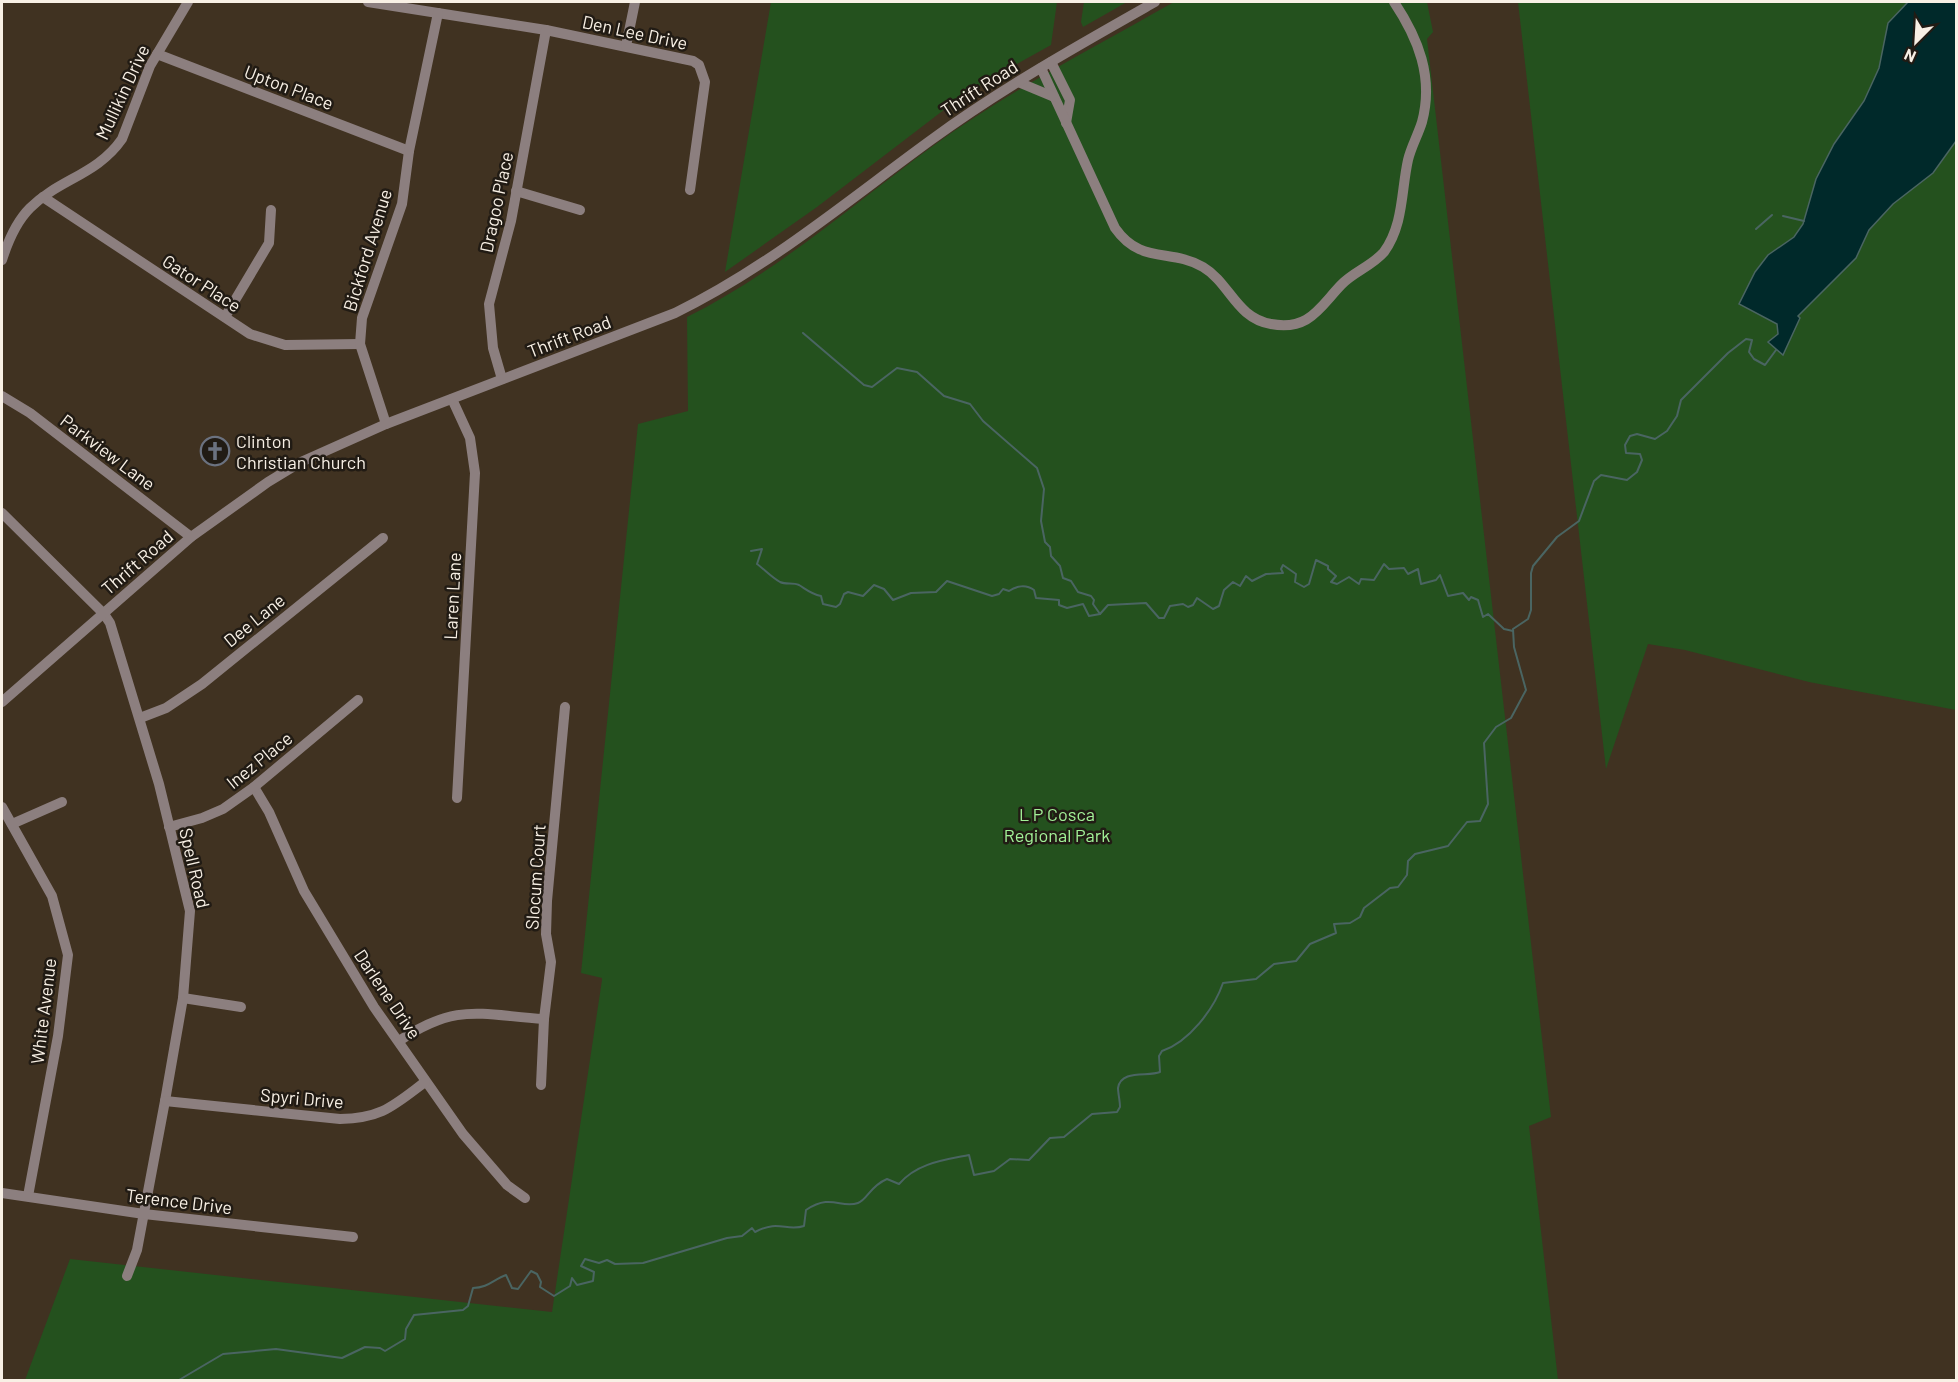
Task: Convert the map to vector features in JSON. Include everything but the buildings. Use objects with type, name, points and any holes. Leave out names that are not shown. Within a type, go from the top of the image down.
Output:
[{"type":"street","name":"Mullikin Drive","points":[[2,260],[20,221],[43,197],[95,168],[122,139],[157,54],[188,2]]},
{"type":"street","name":"Den Lee Drive","points":[[368,2],[546,30],[693,61],[702,70],[704,90],[690,190]]},
{"type":"street","points":[[626,46],[635,2]]},
{"type":"street","name":"Thrift Road","points":[[2,702],[191,537],[268,482],[301,462],[386,423],[675,314],[718,292],[768,261],[930,140],[1018,82],[1155,2]]},
{"type":"street","points":[[1041,68],[1115,228],[1132,247],[1156,256],[1187,260],[1203,267],[1217,279],[1240,309],[1259,321],[1289,325],[1312,318],[1344,281],[1382,254],[1389,243],[1402,208],[1407,161],[1422,122],[1426,100],[1420,47],[1394,2]]},
{"type":"street","name":"Bickford Avenue","points":[[386,423],[360,344],[364,307],[400,210],[409,151],[438,13]]},
{"type":"street","name":"Dragoo Place","points":[[502,379],[493,348],[489,304],[516,191],[546,30]]},
{"type":"street","name":"Upton Place","points":[[157,54],[409,151]]},
{"type":"street","points":[[1051,62],[1070,100],[1066,123]]},
{"type":"street","points":[[1018,82],[1054,97]]},
{"type":"street","points":[[516,191],[580,210]]},
{"type":"street","name":"Gator Place","points":[[43,197],[250,334],[278,345],[360,344]]},
{"type":"street","points":[[225,317],[269,243],[272,210]]},
{"type":"street","name":"Parkview Lane","points":[[2,396],[30,413],[191,537]]},
{"type":"street","name":"Laren Lane","points":[[452,399],[470,438],[475,473],[457,798]]},
{"type":"street","name":"Spell Road","points":[[2,513],[104,614],[114,631],[140,718],[190,911],[183,998],[144,1214],[136,1250],[127,1276]]},
{"type":"street","name":"Dee Lane","points":[[140,718],[166,708],[193,690],[383,538]]},
{"type":"street","name":"Inez Place","points":[[169,826],[214,814],[254,787],[358,700]]},
{"type":"street","name":"Slocum Court","points":[[541,1085],[544,1018],[551,962],[546,934],[547,901],[565,707]]},
{"type":"street","name":"Darlene Drive","points":[[254,787],[269,812],[304,891],[374,1007],[425,1082],[480,1155],[507,1185],[525,1198]]},
{"type":"street","points":[[12,824],[62,802]]},
{"type":"street","name":"White Avenue","points":[[2,807],[52,896],[68,955],[58,1036],[28,1196]]},
{"type":"street","points":[[183,998],[241,1006]]},
{"type":"street","points":[[399,1041],[425,1024],[460,1013],[482,1012],[544,1018]]},
{"type":"street","name":"Spyri Drive","points":[[165,1101],[355,1119],[380,1114],[425,1082]]},
{"type":"street","name":"Terence Drive","points":[[2,1193],[144,1214],[353,1237]]},
{"type":"green space","points":[[771,2],[1057,2],[1051,45],[985,82],[949,106],[817,207],[725,272]]},
{"type":"green space","points":[[1084,2],[1127,2],[1083,27],[1081,22]]},
{"type":"green space","name":"L P Cosca Regional Park","points":[[1174,2],[1427,2],[1433,32],[1427,39],[1551,1117],[1529,1126],[1558,1380],[25,1380],[70,1259],[552,1312],[602,980],[602,978],[581,973],[638,424],[688,411],[687,317],[752,280],[783,259],[933,146],[991,107]]},
{"type":"green space","points":[[1518,2],[1956,2],[1956,710],[1809,682],[1685,650],[1648,644],[1606,769]]},
{"type":"water","points":[[1908,2],[1956,2],[1956,141],[1933,173],[1893,204],[1869,230],[1856,258],[1798,316],[1800,318],[1783,355],[1768,342],[1778,334],[1777,324],[1739,304],[1755,272],[1768,255],[1794,237],[1803,224],[1816,179],[1834,144],[1864,101],[1879,68],[1888,23]]},
{"type":"waterway","points":[[1756,229],[1772,215]]},
{"type":"waterway","points":[[1783,216],[1804,221]]},
{"type":"waterway","points":[[803,333],[864,385],[872,387],[897,368],[917,372],[944,396],[970,404],[983,421],[1037,468],[1044,489],[1041,521],[1045,542],[1050,547],[1051,556],[1060,566],[1063,578],[1071,581],[1078,592],[1091,596],[1100,614]]},
{"type":"waterway","points":[[179,1380],[223,1354],[276,1349],[342,1358],[365,1347],[380,1348],[385,1351],[405,1339],[406,1329],[414,1315],[463,1310],[468,1306],[473,1288],[487,1285],[506,1275],[512,1288],[518,1289],[531,1271],[537,1274],[541,1282],[540,1287],[554,1296],[570,1286],[572,1278],[577,1285],[593,1281],[594,1272],[581,1266],[585,1259],[599,1263],[607,1260],[615,1264],[643,1263],[727,1238],[742,1236],[752,1228],[755,1232],[770,1226],[792,1228],[804,1226],[806,1210],[815,1205],[829,1202],[858,1203],[887,1179],[899,1184],[922,1167],[969,1155],[974,1175],[994,1171],[1010,1159],[1029,1160],[1050,1138],[1064,1137],[1092,1114],[1117,1112],[1120,1107],[1118,1088],[1120,1082],[1129,1076],[1160,1072],[1159,1056],[1162,1051],[1172,1047],[1191,1032],[1207,1014],[1223,983],[1256,979],[1274,964],[1296,961],[1310,944],[1336,933],[1334,924],[1350,923],[1360,917],[1364,908],[1390,888],[1398,887],[1407,875],[1408,861],[1415,854],[1448,846],[1467,822],[1480,821],[1488,804],[1484,743],[1496,727],[1511,718],[1526,690],[1514,647],[1513,629],[1528,619],[1531,610],[1533,566],[1557,537],[1579,521],[1594,481],[1601,475],[1627,480],[1637,472],[1642,460],[1640,454],[1626,453],[1625,445],[1630,436],[1637,434],[1655,439],[1667,431],[1677,416],[1681,400],[1728,353],[1746,339],[1752,340],[1749,352],[1754,359],[1765,365],[1776,350]]},
{"type":"waterway","points":[[751,551],[762,549],[757,564],[777,580],[782,583],[799,585],[821,596],[823,604],[836,607],[840,604],[844,594],[848,592],[863,596],[874,585],[884,589],[893,600],[911,593],[936,592],[947,581],[992,596],[999,594],[1003,589],[1009,591],[1024,586],[1034,590],[1036,598],[1059,600],[1059,605],[1067,608],[1083,604],[1089,616],[1100,614],[1108,605],[1146,603],[1159,618],[1164,618],[1170,606],[1183,604],[1188,607],[1193,605],[1197,598],[1213,609],[1219,606],[1224,590],[1233,582],[1240,586],[1246,576],[1252,581],[1266,574],[1283,573],[1281,569],[1283,565],[1296,574],[1295,582],[1304,587],[1309,584],[1316,560],[1328,566],[1328,569],[1336,576],[1331,582],[1337,584],[1349,577],[1359,584],[1361,579],[1374,580],[1384,564],[1389,569],[1404,568],[1408,574],[1418,569],[1421,584],[1436,580],[1440,575],[1448,596],[1463,593],[1469,600],[1471,597],[1478,600],[1483,617],[1488,614],[1504,629],[1513,631]]},
{"type":"place","name":"Clinton Christian Church","points":[[215,451]]}]
